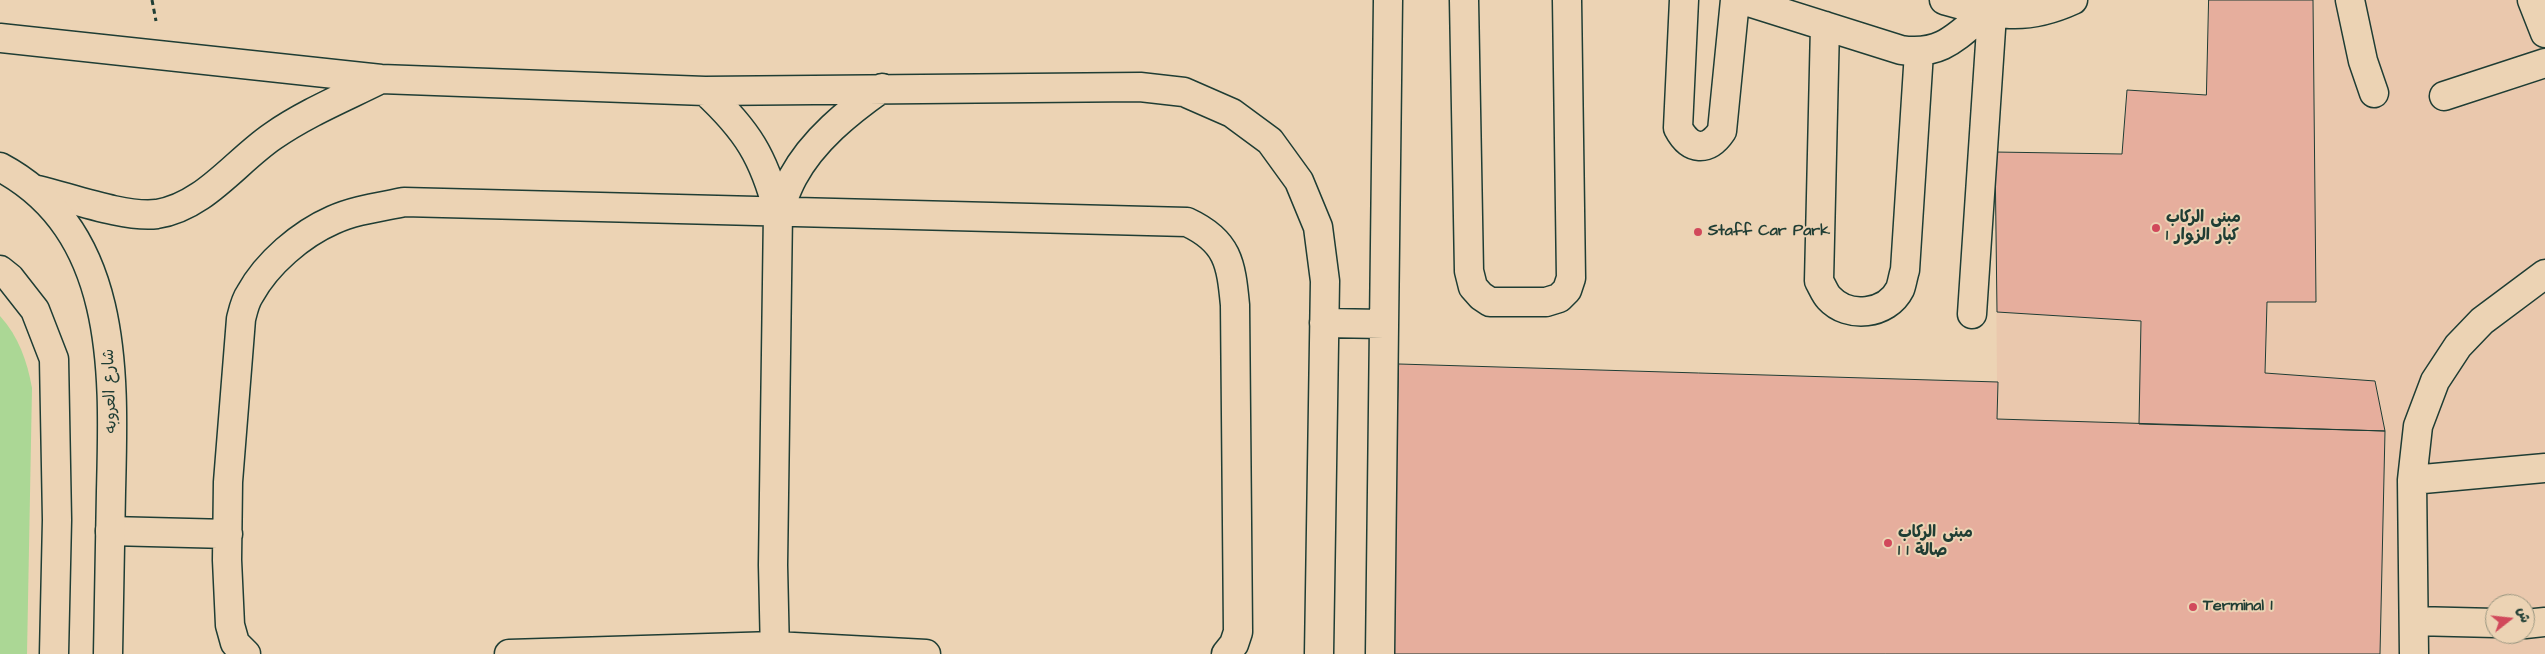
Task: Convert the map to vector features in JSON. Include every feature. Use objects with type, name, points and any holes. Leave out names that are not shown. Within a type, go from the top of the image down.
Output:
[{"type":"main road","points":[[1380,654],[1388,0]]},
{"type":"main road","points":[[1464,0],[1469,271],[1473,286],[1481,296],[1490,302],[1546,302],[1559,298],[1567,290],[1571,278],[1567,0]]},
{"type":"main road","points":[[1684,0],[1678,128],[1684,139],[1694,145],[1705,146],[1715,141],[1722,131],[1735,0]]},
{"type":"main road","points":[[1742,0],[1901,50],[1919,52],[1936,49],[1951,42],[1989,13]]},
{"type":"main road","points":[[1944,0],[1989,13],[2015,15],[2051,10],[2073,0]]},
{"type":"main road","points":[[2350,0],[2363,61],[2374,93]]},
{"type":"main road","points":[[2532,0],[2545,33]]},
{"type":"main road","points":[[1972,314],[1989,13]]},
{"type":"main road","points":[[1825,26],[1819,281],[1829,298],[1846,310],[1867,313],[1886,306],[1899,290],[1905,270],[1919,52]]},
{"type":"main road","points":[[0,38],[381,79],[705,91],[1140,87],[1184,92],[1232,113],[1270,141],[1299,180],[1318,227],[1325,281],[1319,654]]},
{"type":"main road","points":[[2444,96],[2545,63]]},
{"type":"main road","points":[[38,190],[134,214],[157,214],[174,210],[192,201],[274,135],[381,79]]},
{"type":"main road","points":[[778,212],[793,176],[812,150],[839,122],[882,88]]},
{"type":"main road","points":[[705,91],[743,130],[757,153],[769,177],[778,212],[773,564],[775,650]]},
{"type":"main road","name":"شارع العروبه","points":[[0,167],[38,190],[70,229],[91,272],[108,336],[114,393],[108,654]]},
{"type":"main road","points":[[246,654],[235,643],[230,625],[228,482],[239,338],[241,319],[246,303],[249,295],[266,270],[300,240],[332,220],[364,210],[404,202],[1187,222],[1204,230],[1221,245],[1230,263],[1235,314],[1238,632],[1234,644],[1226,654]]},
{"type":"main road","points":[[0,270],[10,278],[35,310],[54,359],[57,520],[54,654]]},
{"type":"main road","points":[[2414,654],[2412,480],[2418,426],[2435,381],[2458,346],[2482,321],[2545,274]]},
{"type":"main road","points":[[1324,323],[1384,324]]},
{"type":"main road","points":[[2412,480],[2545,468]]},
{"type":"main road","points":[[110,531],[228,534]]},
{"type":"main road","points":[[2414,622],[2485,623]]},
{"type":"main road","points":[[509,654],[775,650],[926,654]]},
{"type":"shaded area","points":[[2209,0],[2545,0],[2545,654],[1390,654],[1399,364],[1997,382],[1995,152],[2122,154],[2127,90],[2206,95]]},
{"type":"green space","points":[[0,316],[12,332],[21,350],[28,368],[32,388],[27,654],[0,654]]},
{"type":"building","name":"مبنى الركاب 1 كبار الزوار","points":[[2209,0],[2313,0],[2316,302],[2267,302],[2265,373],[2375,381],[2385,431],[2139,424],[2141,321],[1997,312],[1995,152],[2122,154],[2127,90],[2206,95]]},
{"type":"building","name":"مبنى الركاب 1 صالة 1","points":[[1399,364],[1998,382],[1997,419],[2385,431],[2380,654],[1391,654]]},
{"type":"place","name":"مبنى الركاب 1 كبار الزوار","points":[[2156,228]]},
{"type":"place","name":"Staff Car Park","points":[[1698,232]]},
{"type":"place","name":"مبنى الركاب 1 صالة 1","points":[[1888,543]]},
{"type":"place","name":"Terminal 1","points":[[2193,607]]}]
